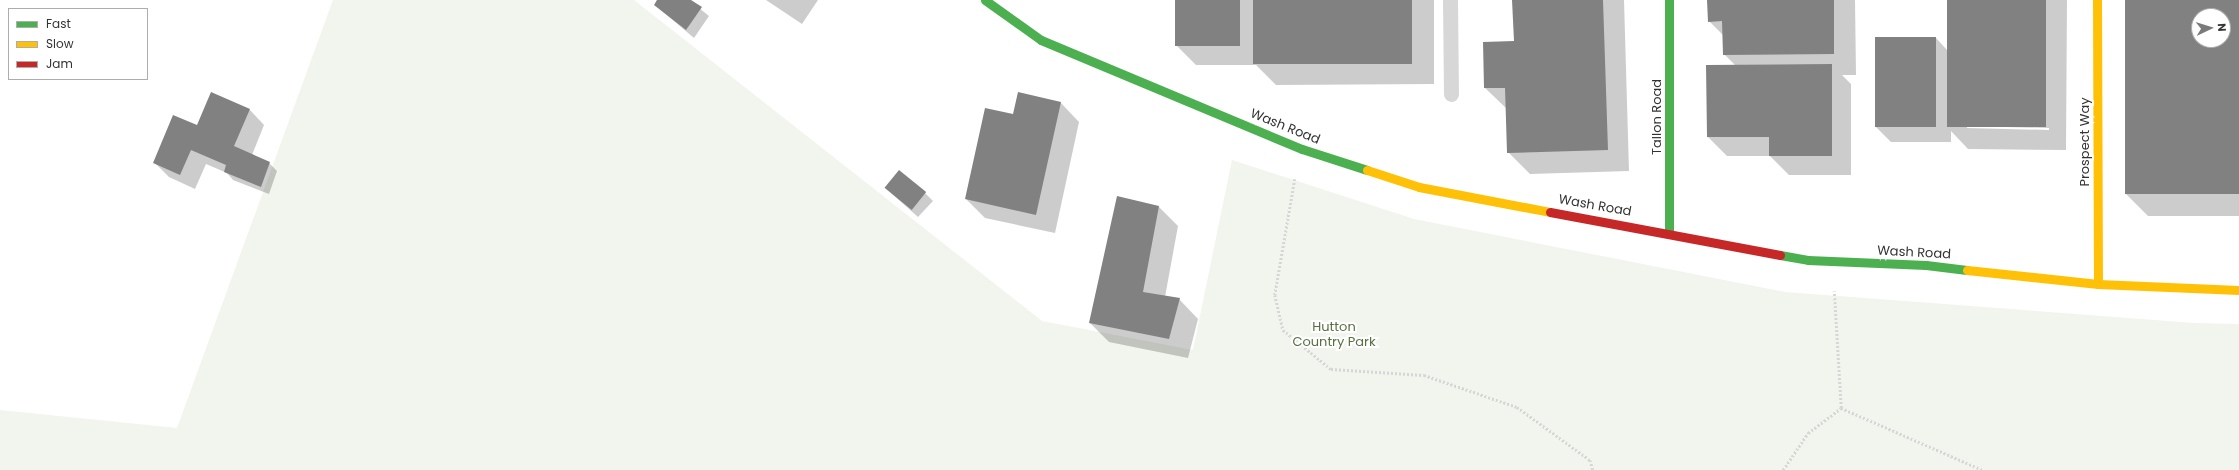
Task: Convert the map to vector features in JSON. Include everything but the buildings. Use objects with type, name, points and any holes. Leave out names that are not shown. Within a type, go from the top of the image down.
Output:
[{"type":"street","name":"Wash Road","points":[[985,0],[1041,40],[1302,149],[1419,187],[1832,263],[1926,265],[2098,284],[2239,290]]},
{"type":"street","name":"Tallon Road","points":[[1669,0],[1670,233]]},
{"type":"street","name":"Prospect Way","points":[[2097,0],[2098,284]]},
{"type":"lane","points":[[1450,0],[1452,94]]},
{"type":"path","points":[[1302,149],[1275,295],[1283,330],[1331,369],[1424,375],[1517,406],[1590,460],[1593,470]]},
{"type":"path","points":[[1832,263],[1841,408]]},
{"type":"path","points":[[1784,470],[1808,433],[1841,408]]},
{"type":"path","points":[[1841,408],[1983,470]]},
{"type":"green space","name":"Hutton Country Park","points":[[333,0],[634,0],[1042,321],[1193,350],[1232,160],[1414,219],[1785,292],[2194,323],[2239,324],[2239,470],[0,470],[0,410],[177,428]]},
{"type":"traffic: fast","points":[[985,0],[1041,40],[1302,149],[1367,170]]},
{"type":"traffic: fast","points":[[1669,0],[1669,233]]},
{"type":"traffic: fast","points":[[1780,255],[1808,260],[1926,265],[1967,270]]},
{"type":"traffic: slow","points":[[2097,0],[2098,284]]},
{"type":"traffic: slow","points":[[1367,170],[1419,187],[1550,212]]},
{"type":"traffic: slow","points":[[1967,270],[2098,284],[2239,290]]},
{"type":"traffic: jam","points":[[1550,212],[1780,255]]}]
